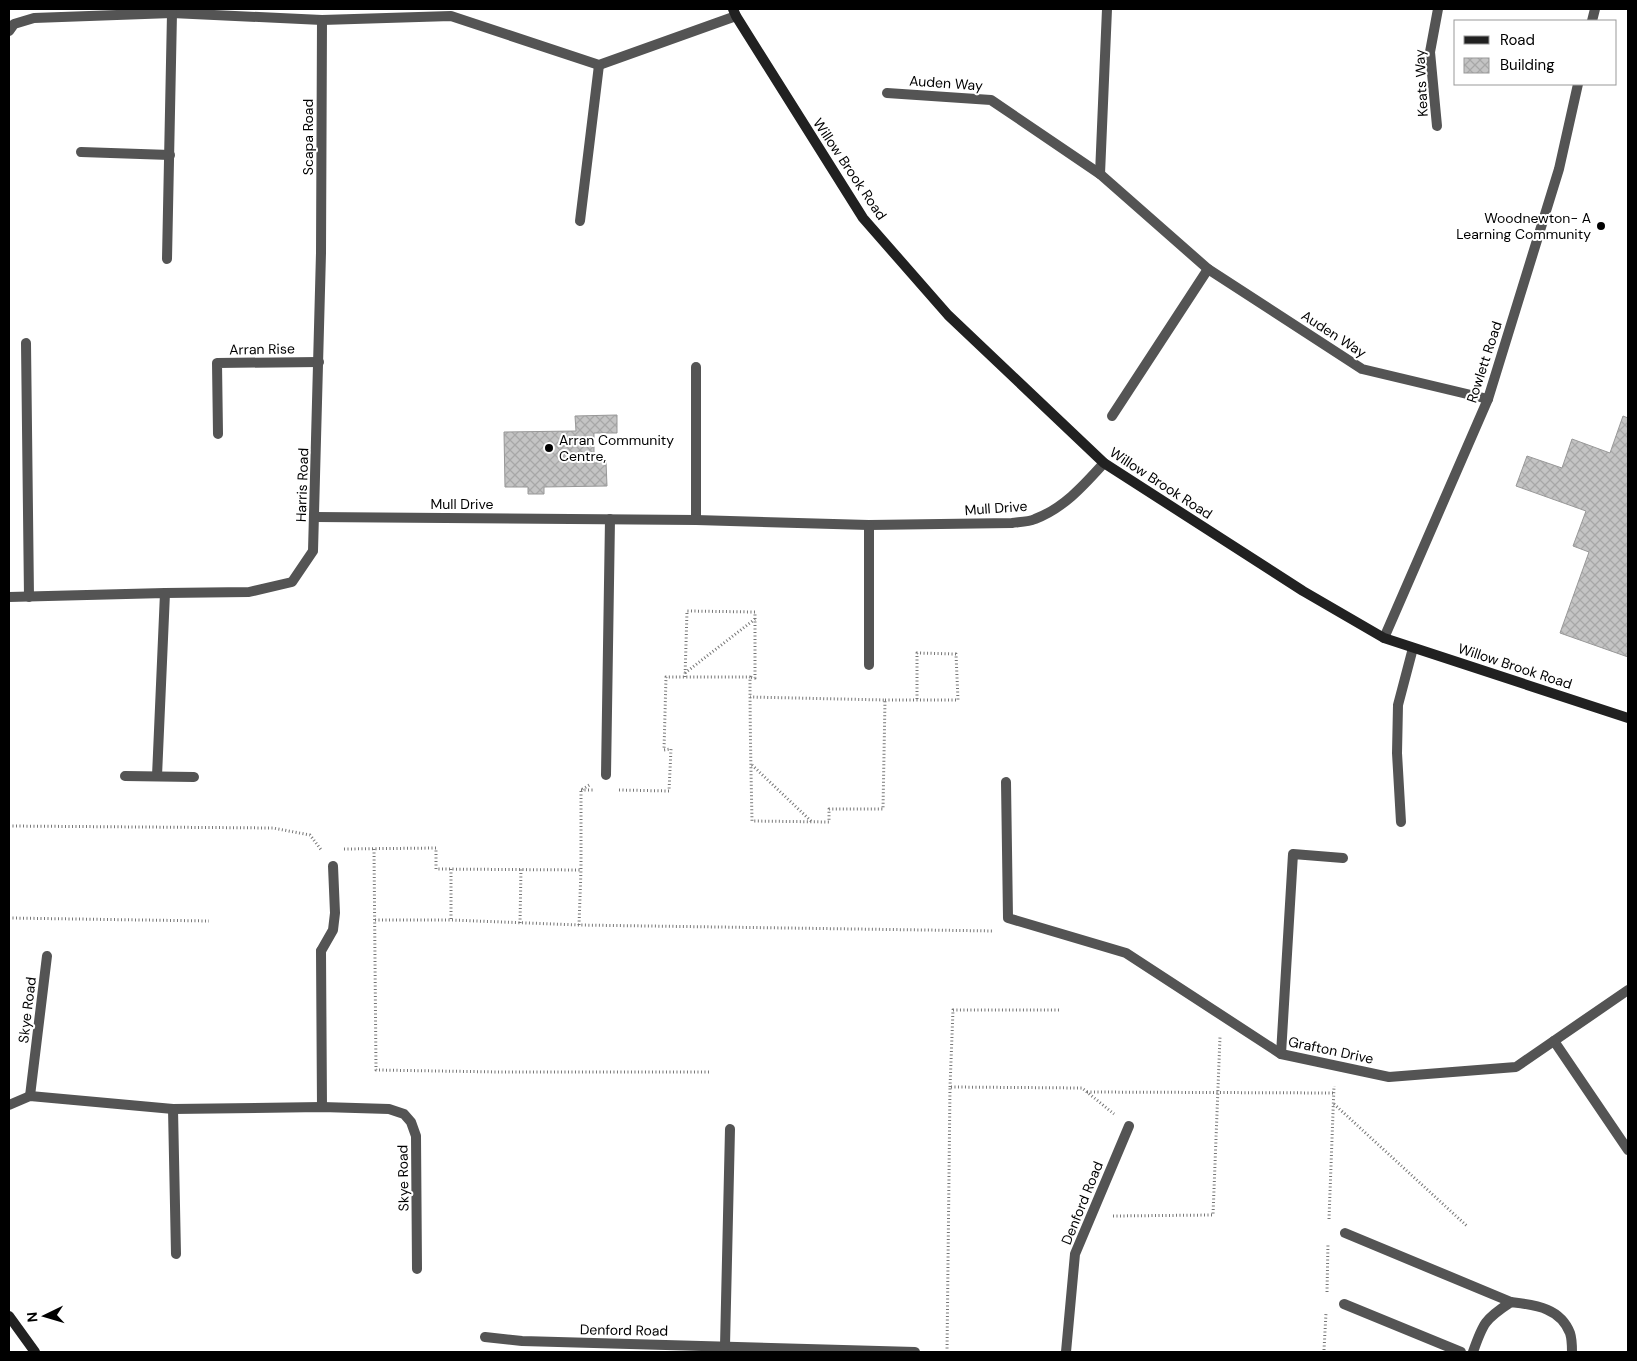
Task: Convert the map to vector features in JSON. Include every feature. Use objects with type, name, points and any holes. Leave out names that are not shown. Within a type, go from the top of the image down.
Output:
[{"type":"street","points":[[1100,174],[1107,9]]},
{"type":"street","name":"Keats Way","points":[[1437,126],[1430,52],[1438,9]]},
{"type":"street","points":[[167,259],[172,11]]},
{"type":"street","points":[[9,31],[14,24],[34,18],[172,11],[322,20],[451,12],[599,64],[734,13]]},
{"type":"street","name":"Willow Brook Road","points":[[734,13],[863,218],[948,315],[1104,463],[1303,591],[1384,638],[1628,718]]},
{"type":"street","name":"Scapa Road","points":[[321,253],[322,20]]},
{"type":"street","points":[[580,221],[599,64]]},
{"type":"street","name":"Rowlett Road","points":[[1384,638],[1488,399],[1559,168],[1578,85]]},
{"type":"street","name":"Auden Way","points":[[887,93],[991,100],[1100,174],[1208,269],[1362,369],[1488,399]]},
{"type":"street","points":[[81,152],[170,155]]},
{"type":"street","name":"Harris Road","points":[[9,597],[249,592],[292,582],[313,551],[321,253]]},
{"type":"street","points":[[1112,416],[1208,269]]},
{"type":"street","points":[[26,343],[29,597]]},
{"type":"street","name":"Arran Rise","points":[[218,434],[216,363],[319,362]]},
{"type":"street","points":[[696,367],[696,520]]},
{"type":"street","name":"Mull Drive","points":[[315,517],[696,520],[869,525],[1012,523],[1034,520],[1058,507],[1075,494],[1104,463]]},
{"type":"street","points":[[606,775],[610,519]]},
{"type":"street","points":[[869,525],[869,665]]},
{"type":"street","points":[[157,776],[165,593]]},
{"type":"street","points":[[1401,822],[1397,753],[1398,705],[1413,648]]},
{"type":"street","points":[[125,776],[194,777]]},
{"type":"street","points":[[1006,782],[1008,918]]},
{"type":"street","points":[[1281,1054],[1293,854],[1343,858]]},
{"type":"street","points":[[322,1107],[321,951],[333,930],[335,913],[333,866]]},
{"type":"street","name":"Grafton Drive","points":[[1008,918],[1126,953],[1281,1054],[1389,1077],[1516,1067],[1628,990]]},
{"type":"street","name":"Skye Road","points":[[30,1096],[47,956]]},
{"type":"street","points":[[1554,1041],[1628,1150]]},
{"type":"street","name":"Skye Road","points":[[9,1105],[30,1096],[173,1109],[322,1107],[388,1109],[404,1114],[411,1122],[416,1136],[417,1269]]},
{"type":"street","points":[[173,1109],[176,1254]]},
{"type":"street","name":"Denford Road","points":[[1066,1352],[1075,1254],[1129,1126]]},
{"type":"street","points":[[725,1346],[730,1129]]},
{"type":"street","points":[[1345,1233],[1511,1302],[1539,1306],[1558,1314],[1570,1332],[1572,1352]]},
{"type":"street","points":[[1473,1352],[1481,1330],[1490,1316],[1511,1302]]},
{"type":"street","points":[[1344,1304],[1461,1352]]},
{"type":"street","points":[[9,1316],[35,1352]]},
{"type":"street","name":"Denford Road","points":[[485,1337],[522,1341],[915,1352]]},
{"type":"street","points":[[522,1341],[522,1352]]},
{"type":"path","points":[[610,790],[669,791],[670,749],[664,750],[666,677],[685,675],[755,678],[755,612],[687,611],[685,675]]},
{"type":"path","points":[[685,675],[755,618]]},
{"type":"path","points":[[750,697],[885,700],[917,700],[958,700],[956,654],[917,653],[917,700]]},
{"type":"path","points":[[750,678],[752,820],[829,822],[829,809],[883,809],[885,700]]},
{"type":"path","points":[[751,764],[812,822]]},
{"type":"path","points":[[581,790],[606,775]]},
{"type":"path","points":[[581,790],[600,790]]},
{"type":"path","points":[[579,925],[581,790]]},
{"type":"path","points":[[9,826],[273,828],[310,836],[333,866]]},
{"type":"path","points":[[338,849],[436,848],[436,869],[581,870]]},
{"type":"path","points":[[321,849],[329,849]]},
{"type":"path","points":[[374,849],[376,1070],[711,1072]]},
{"type":"path","points":[[451,869],[451,920]]},
{"type":"path","points":[[520,923],[521,869]]},
{"type":"path","points":[[9,918],[209,922]]},
{"type":"path","points":[[374,920],[996,931],[1008,918]]},
{"type":"path","points":[[947,1352],[950,1087],[953,1010],[1059,1010]]},
{"type":"path","points":[[1091,1216],[1213,1215],[1220,1037],[1226,1017]]},
{"type":"path","points":[[1329,1222],[1334,1065]]},
{"type":"path","points":[[950,1087],[1082,1088],[1129,1126]]},
{"type":"path","points":[[1087,1092],[1334,1093]]},
{"type":"path","points":[[1334,1104],[1468,1227]]},
{"type":"path","points":[[1326,1301],[1328,1242]]},
{"type":"path","points":[[1324,1350],[1326,1311]]},
{"type":"building","name":"Arran Community Centre,","points":[[617,415],[617,433],[594,433],[594,463],[606,462],[607,486],[544,487],[544,494],[528,494],[528,487],[505,487],[504,432],[576,431],[575,416]]},
{"type":"building","points":[[1623,416],[1628,418],[1628,657],[1560,633],[1589,552],[1573,546],[1586,511],[1516,486],[1527,456],[1562,468],[1572,439],[1610,453]]},
{"type":"place","name":"Woodnewton- A Learning Community","points":[[1601,226]]},
{"type":"place","name":"Arran Community Centre,","points":[[549,448]]}]
